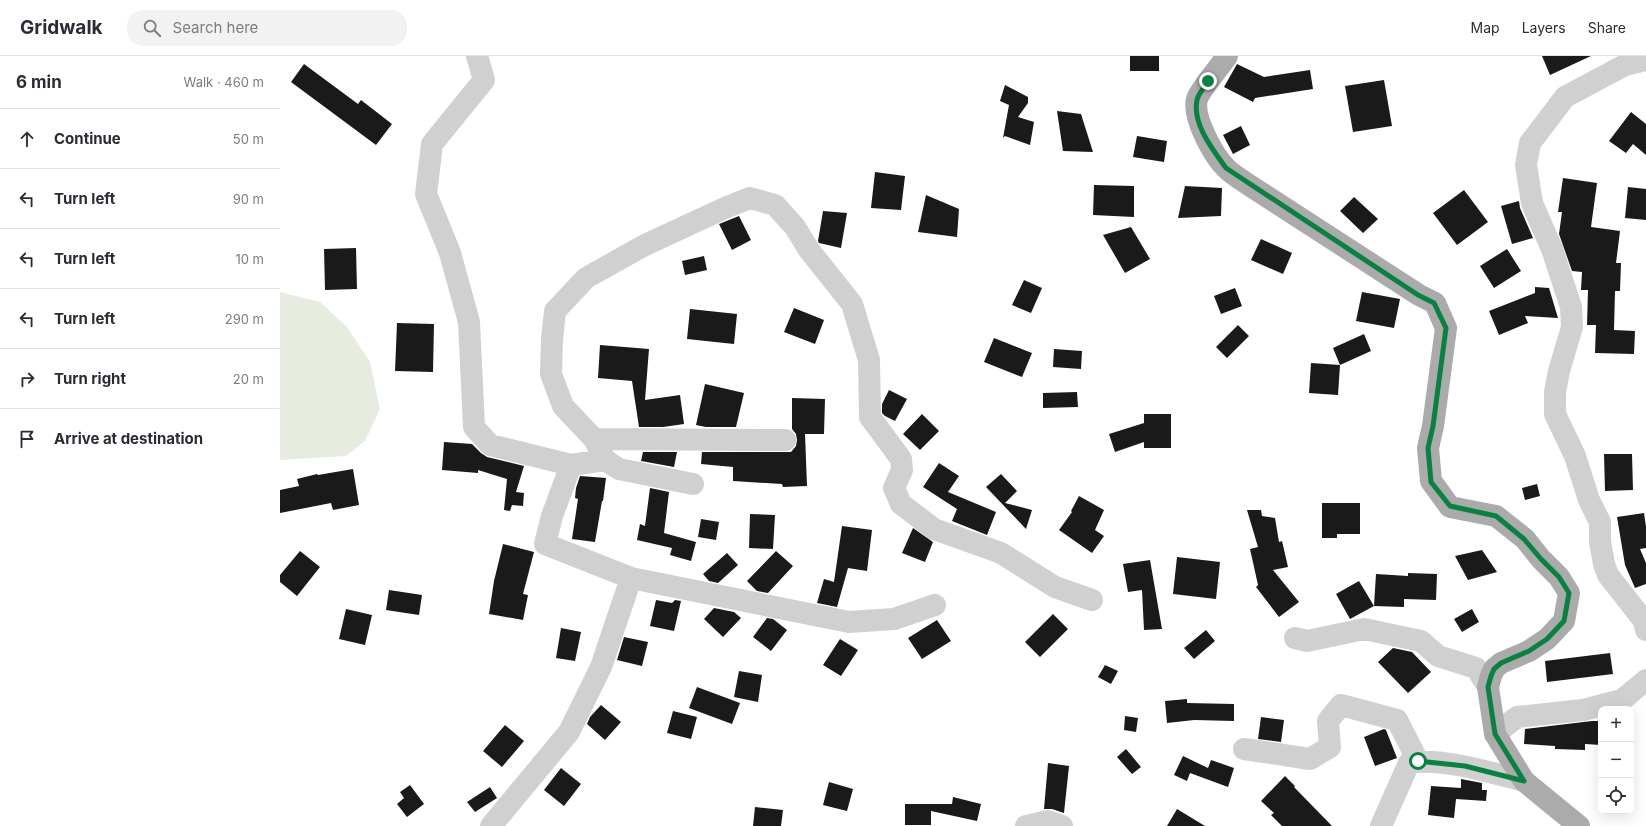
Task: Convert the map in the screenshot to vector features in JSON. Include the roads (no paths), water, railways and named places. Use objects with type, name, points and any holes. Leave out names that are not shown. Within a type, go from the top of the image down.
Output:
[{"type":"main road","points":[[1227,56],[1197,100],[1197,115],[1202,129],[1214,152],[1226,168],[1249,185],[1418,295],[1434,303],[1446,328],[1433,426],[1428,448],[1431,482],[1450,506],[1496,516],[1524,539],[1559,577],[1569,593],[1564,621],[1547,639],[1529,651],[1501,663],[1494,669],[1488,687],[1495,734],[1524,781],[1578,826]]},
{"type":"street","points":[[477,56],[484,80],[432,144],[426,194],[450,253],[468,322],[474,427],[490,445],[571,465],[605,460]]},
{"type":"street","points":[[1646,60],[1625,65],[1565,97],[1530,143],[1526,165],[1532,203],[1552,249],[1571,307],[1572,327],[1559,370],[1555,392],[1554,414],[1575,456],[1589,500],[1600,522],[1600,542],[1604,564],[1608,575],[1644,621],[1646,630]]},
{"type":"street","points":[[694,484],[619,469],[605,460],[594,439],[563,406],[551,374],[552,339],[555,311],[586,278],[645,245],[750,198],[775,205],[796,227],[809,250],[852,304],[869,360],[870,417],[901,459],[902,470],[894,488],[901,504],[934,529],[1001,553],[1055,587],[1092,600]]},
{"type":"street","points":[[594,439],[785,440]]},
{"type":"street","points":[[571,465],[552,516],[545,544],[631,578],[849,622],[894,619],[935,605]]},
{"type":"street","points":[[491,826],[569,732],[601,667],[631,578]]},
{"type":"street","points":[[1295,638],[1307,641],[1364,629],[1421,641],[1438,656],[1476,668],[1488,687]]},
{"type":"street","points":[[1495,734],[1517,717],[1583,710],[1622,700],[1646,680]]},
{"type":"street","points":[[1244,749],[1310,759],[1330,747],[1328,721],[1341,705],[1397,720],[1418,761]]},
{"type":"street","points":[[1381,826],[1409,763],[1418,761],[1465,766],[1524,781]]},
{"type":"street","points":[[1026,826],[1048,821],[1062,826]]}]
